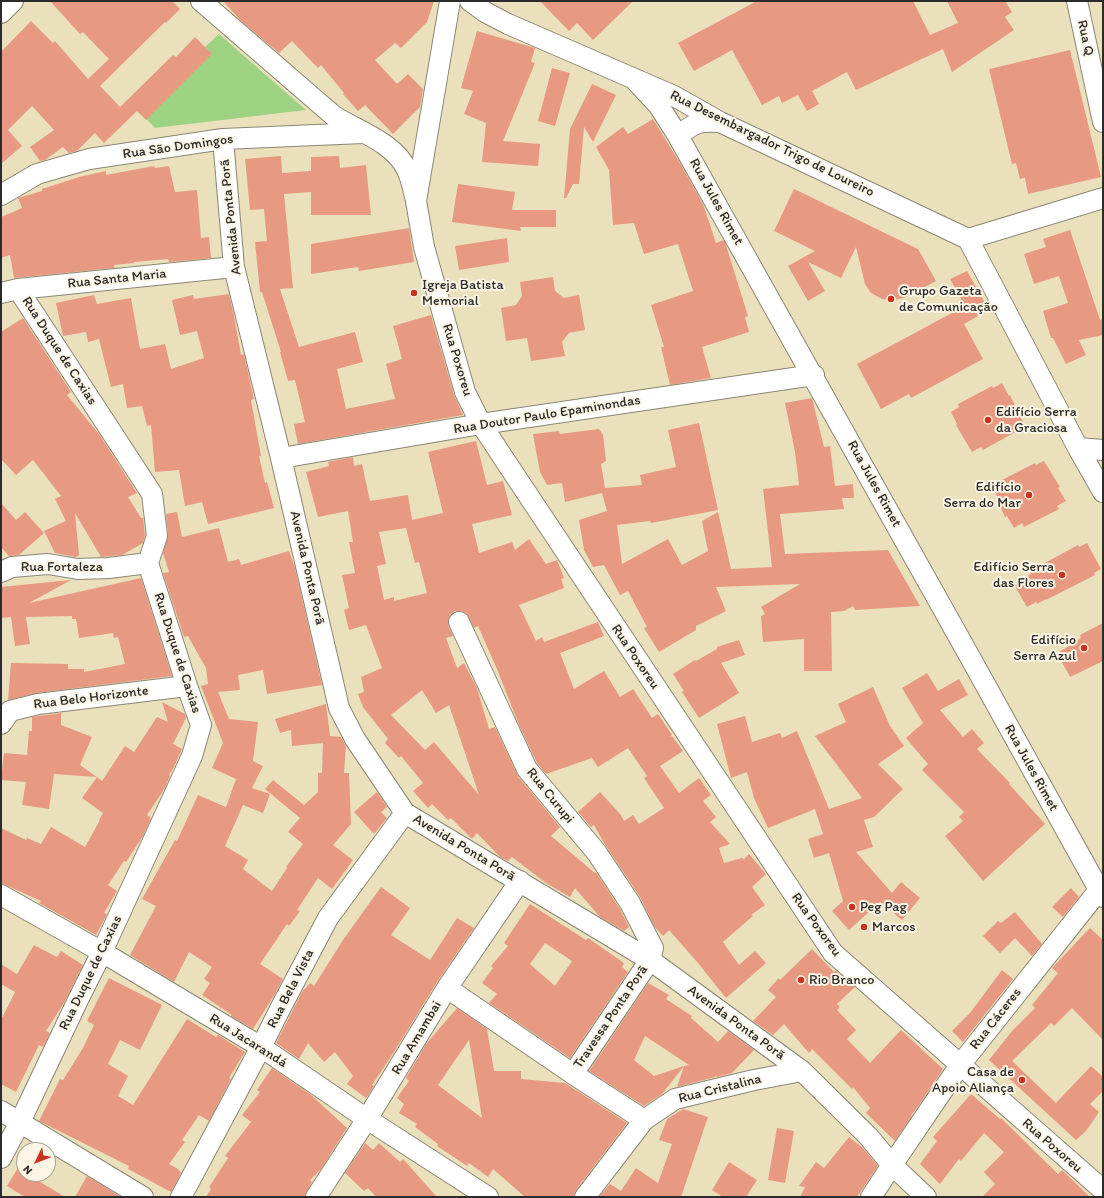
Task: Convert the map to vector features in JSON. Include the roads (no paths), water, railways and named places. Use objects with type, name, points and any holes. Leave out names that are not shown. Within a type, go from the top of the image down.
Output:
[{"type":"street","points":[[1,13],[13,1]]},
{"type":"street","points":[[201,1],[334,116],[385,144],[399,156],[407,170],[416,201]]},
{"type":"street","name":"Rua Poxoreu","points":[[450,1],[416,201],[424,246],[466,392],[481,424],[832,953],[1103,1190]]},
{"type":"street","name":"Rua Desembargador Trigo de Loureiro","points":[[470,1],[485,12],[508,24],[674,96],[720,122],[968,239]]},
{"type":"street","name":"Rua Q","points":[[1077,1],[1103,122]]},
{"type":"street","name":"Rua Jules Rimet","points":[[634,79],[659,106],[678,136],[814,375],[941,607],[1102,891]]},
{"type":"street","points":[[678,136],[691,125],[702,121],[720,122]]},
{"type":"street","name":"Rua São Domingos","points":[[1,195],[37,174],[89,159],[223,139],[363,133]]},
{"type":"street","name":"Avenida Ponta Porã","points":[[223,139],[234,267],[281,458],[339,708],[355,739],[405,813],[650,960],[802,1071],[868,1136],[892,1165],[926,1197]]},
{"type":"street","points":[[1103,198],[968,239],[1078,448],[1103,492]]},
{"type":"street","name":"Rua Santa Maria","points":[[10,291],[234,267]]},
{"type":"street","name":"Rua Duque de Caxias","points":[[1,1158],[20,1122],[102,952],[192,756],[201,725],[187,686],[148,562],[157,536],[152,494],[10,291]]},
{"type":"street","name":"Rua Doutor Paulo Epaminondas","points":[[281,458],[481,424],[814,375]]},
{"type":"street","points":[[1078,448],[1103,450]]},
{"type":"street","name":"Rua Fortaleza","points":[[1,572],[12,567],[48,564],[78,569],[109,568],[148,562]]},
{"type":"street","name":"Rua Curupi","points":[[459,622],[527,769],[597,853],[630,903],[653,948],[650,960]]},
{"type":"street","name":"Rua Belo Horizonte","points":[[1,724],[10,711],[38,704],[187,686]]},
{"type":"street","name":"Rua Bela Vista","points":[[181,1197],[328,918],[405,813]]},
{"type":"street","name":"Rua Amambai","points":[[316,1197],[367,1119],[447,988],[520,881]]},
{"type":"street","name":"Rua Cáceres","points":[[871,1197],[960,1065],[1102,891]]},
{"type":"street","name":"Rua Jacarandá","points":[[1,895],[102,952],[261,1047],[367,1119],[488,1197]]},
{"type":"street","name":"Travessa Ponta Porã","points":[[573,1074],[650,960]]},
{"type":"street","points":[[447,988],[573,1074],[644,1120]]},
{"type":"street","name":"Rua Cristalina","points":[[585,1197],[644,1120],[675,1099],[754,1080],[802,1071]]},
{"type":"street","points":[[1,1111],[142,1197]]},
{"type":"place","name":"Igreja Batista Memorial","points":[[414,293]]},
{"type":"place","name":"Grupo Gazeta de Comunicação","points":[[891,299]]},
{"type":"place","name":"Edifício Serra da Graciosa","points":[[988,420]]},
{"type":"place","name":"Edifício Serra do Mar","points":[[1029,495]]},
{"type":"place","name":"Edifício Serra das Flores","points":[[1062,575]]},
{"type":"place","name":"Edifício Serra Azul","points":[[1084,648]]},
{"type":"place","name":"Peg Pag","points":[[852,907]]},
{"type":"place","name":"Marcos","points":[[864,927]]},
{"type":"place","name":"Rio Branco","points":[[801,980]]},
{"type":"place","name":"Casa de Apoio Aliança","points":[[1022,1080]]}]
